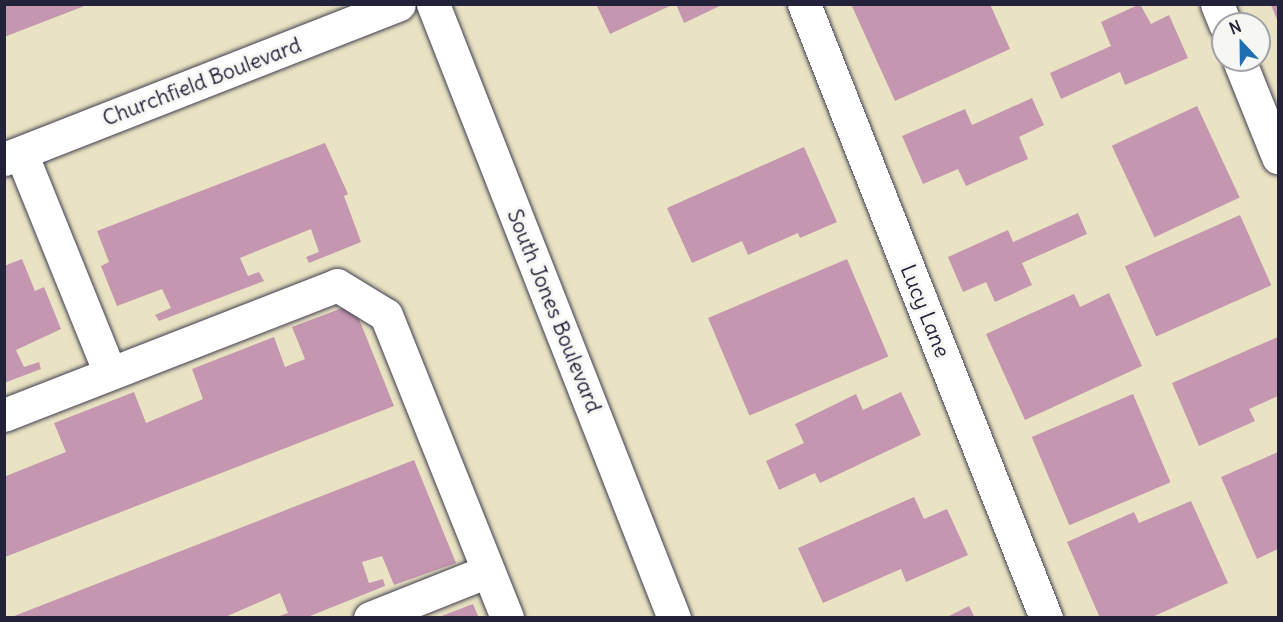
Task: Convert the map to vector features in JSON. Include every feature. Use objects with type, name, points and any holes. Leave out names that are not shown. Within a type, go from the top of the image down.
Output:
[{"type":"street","name":"Churchfield Boulevard","points":[[13,156],[399,4]]},
{"type":"street","name":"South Jones Boulevard","points":[[433,4],[674,618]]},
{"type":"street","name":"Lucy Lane","points":[[804,4],[1046,618]]},
{"type":"street","points":[[1244,72],[1278,157]]},
{"type":"street","points":[[13,156],[109,371]]},
{"type":"street","points":[[4,415],[109,371],[337,285],[386,315],[507,618]]},
{"type":"street","points":[[370,618],[488,571]]},
{"type":"building","points":[[4,4],[87,4],[87,5],[4,37]]},
{"type":"building","points":[[596,4],[674,4],[610,34]]},
{"type":"building","points":[[676,4],[724,4],[684,23]]},
{"type":"building","points":[[851,4],[990,4],[1010,49],[895,101]]},
{"type":"building","points":[[1140,4],[1151,24],[1169,15],[1188,58],[1125,85],[1120,72],[1061,99],[1050,73],[1111,46],[1101,22]]},
{"type":"building","points":[[1271,5],[1278,5],[1278,22]]},
{"type":"building","points":[[1032,98],[1044,125],[1019,137],[1028,159],[966,186],[958,169],[923,184],[902,136],[965,109],[972,125]]},
{"type":"building","points":[[1197,106],[1240,198],[1154,237],[1112,146]]},
{"type":"building","points":[[325,143],[348,194],[344,196],[361,242],[309,263],[306,257],[319,252],[311,229],[240,258],[248,276],[259,272],[264,281],[159,321],[155,315],[171,308],[162,289],[117,306],[101,266],[109,262],[97,231]]},
{"type":"building","points":[[804,147],[837,222],[800,238],[798,233],[748,255],[742,241],[692,263],[667,208]]},
{"type":"building","points":[[1078,213],[1087,234],[1022,263],[1032,285],[995,302],[986,282],[963,292],[948,257],[1008,230],[1013,242]]},
{"type":"building","points":[[1240,215],[1271,285],[1156,337],[1125,266]]},
{"type":"building","points":[[22,259],[35,291],[44,287],[61,329],[16,350],[24,367],[39,362],[41,369],[4,383],[4,266]]},
{"type":"building","points":[[847,259],[888,357],[749,416],[708,318]]},
{"type":"building","points":[[1109,293],[1142,366],[1025,420],[986,334],[1074,294],[1080,307]]},
{"type":"building","points":[[353,304],[394,406],[5,557],[5,472],[6,476],[66,452],[54,423],[134,392],[146,423],[203,399],[192,369],[274,337],[285,367],[305,359],[292,327]]},
{"type":"building","points":[[1278,337],[1278,396],[1249,409],[1255,421],[1199,446],[1172,383]]},
{"type":"building","points":[[901,392],[921,435],[820,483],[815,473],[779,490],[766,461],[804,443],[795,424],[856,394],[863,410]]},
{"type":"building","points":[[1133,394],[1171,482],[1069,525],[1032,437]]},
{"type":"building","points":[[1278,452],[1278,549],[1257,559],[1221,477]]},
{"type":"building","points":[[414,460],[456,563],[394,585],[382,556],[362,562],[369,583],[383,579],[385,586],[305,618],[274,618],[288,613],[280,593],[223,618],[9,618]]},
{"type":"building","points":[[914,497],[924,519],[947,509],[968,555],[906,582],[901,569],[823,603],[798,548]]},
{"type":"building","points":[[1191,501],[1228,583],[1150,618],[1100,618],[1067,542],[1134,512],[1139,523]]},
{"type":"building","points":[[473,604],[479,618],[439,618],[439,617]]},
{"type":"building","points":[[969,606],[975,618],[945,618]]}]
